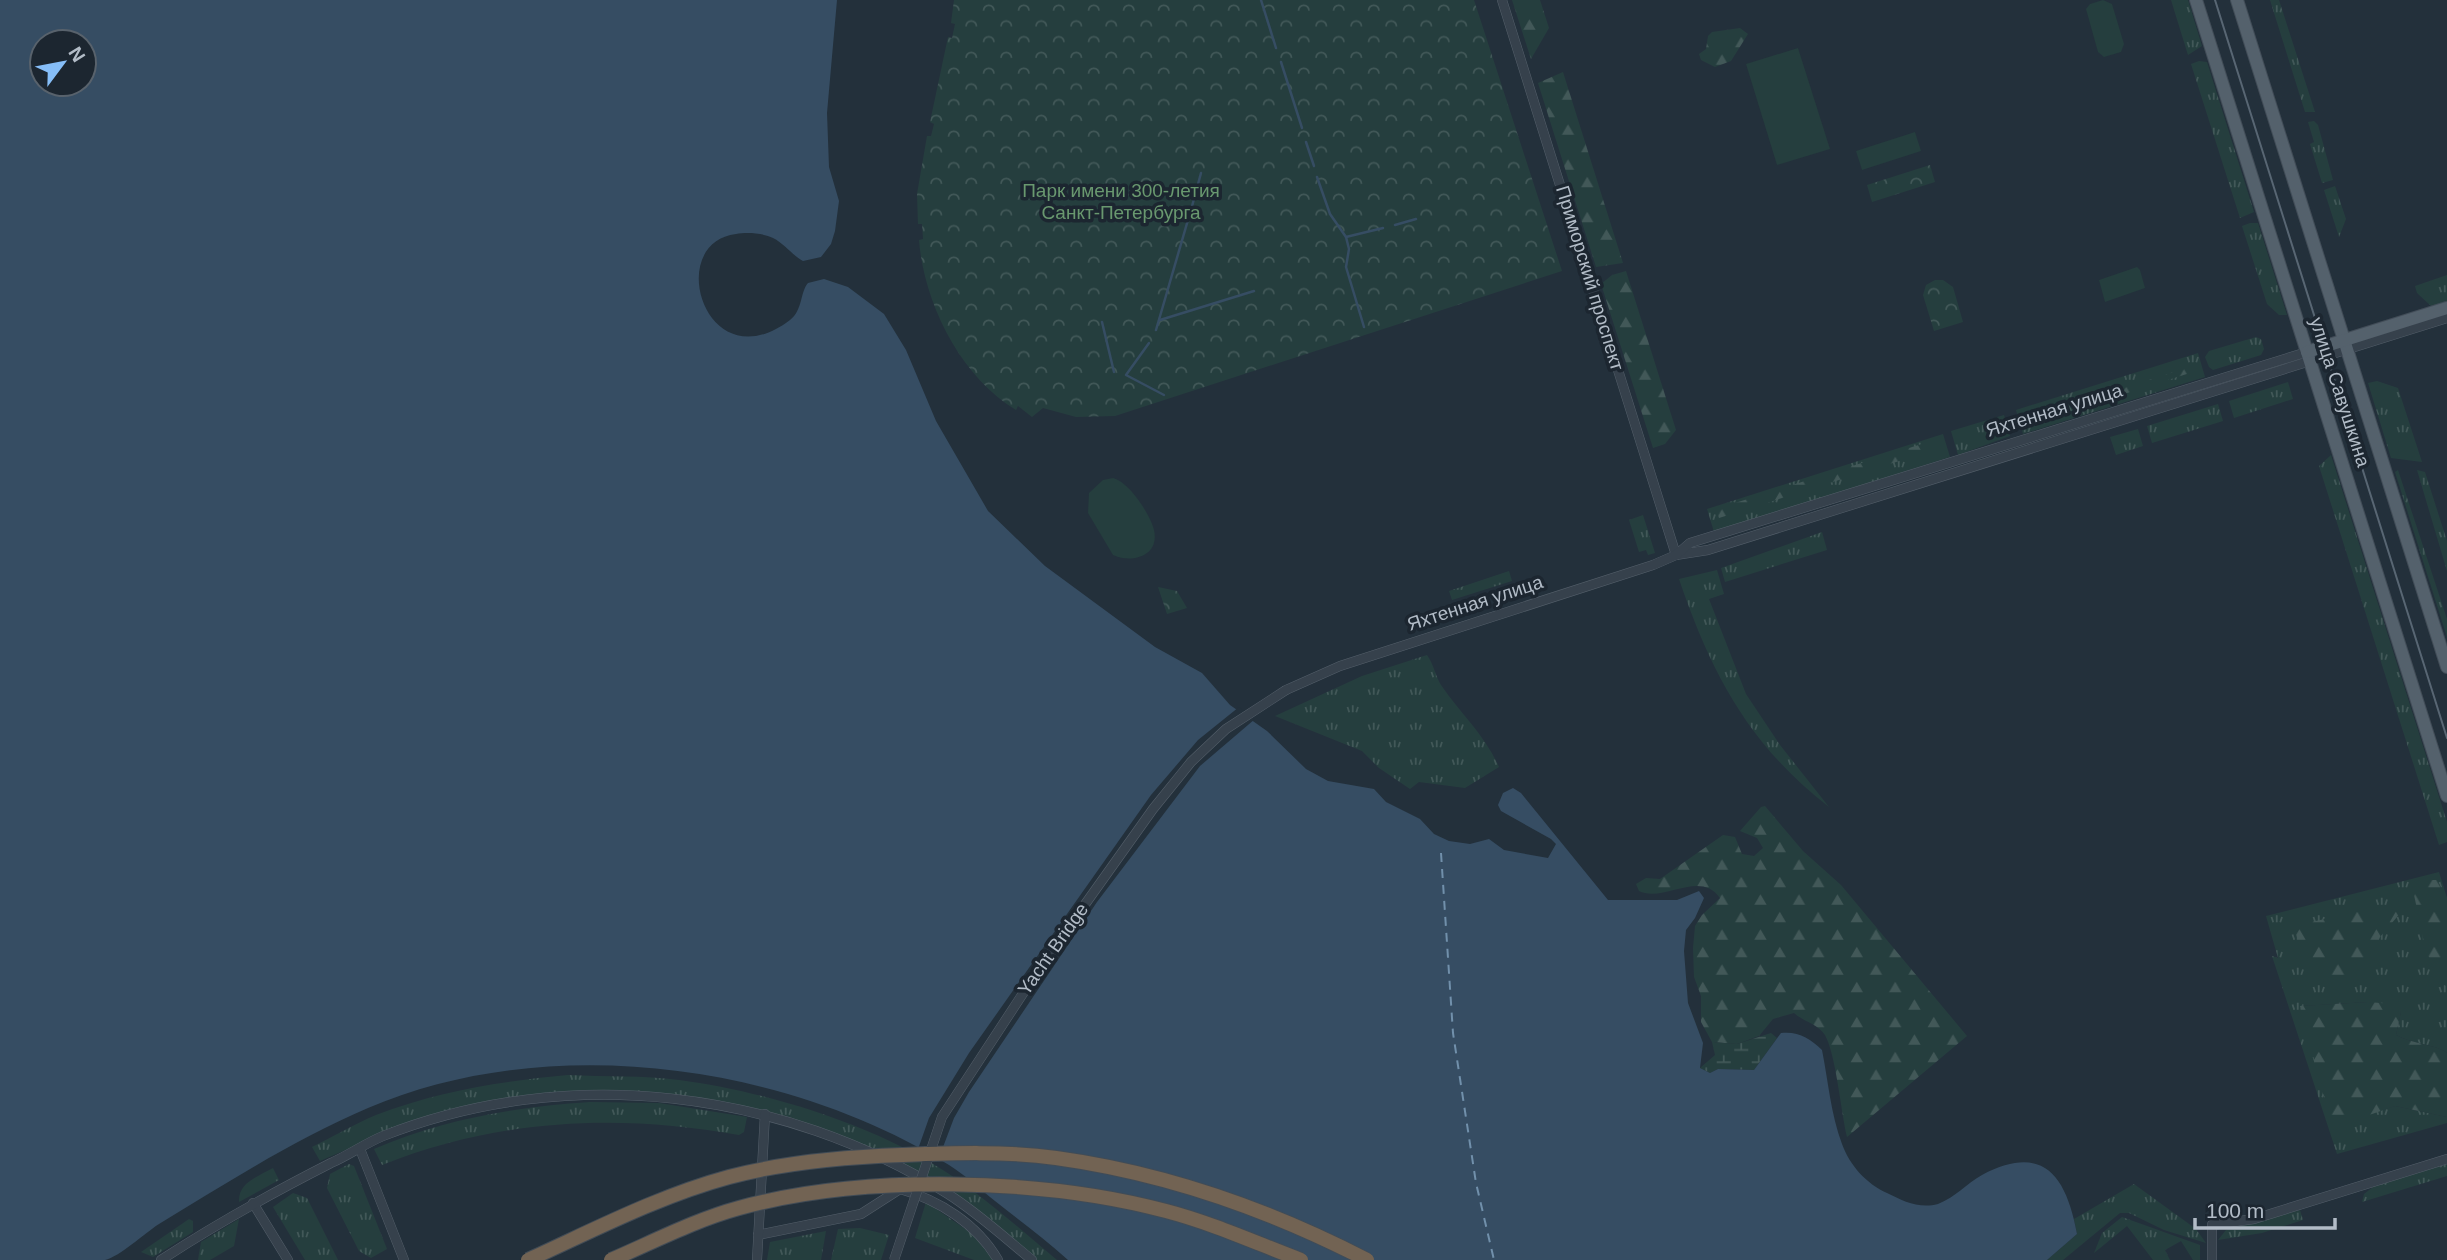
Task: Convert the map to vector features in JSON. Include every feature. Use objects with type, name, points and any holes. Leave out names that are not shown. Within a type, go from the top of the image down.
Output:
[{"type":"highway","points":[[528,1260],[668,1197],[729,1177],[781,1166],[859,1157],[979,1153],[1056,1158],[1228,1199],[1317,1235],[1367,1260]]},
{"type":"highway","points":[[611,1260],[738,1208],[864,1188],[976,1186],[1101,1197],[1164,1210],[1301,1260]]},
{"type":"main road","name":"улица Савушкина","points":[[2196,0],[2447,796]]},
{"type":"main road","name":"улица Савушкина","points":[[2237,0],[2447,667]]},
{"type":"main road","name":"Яхтенная улица","points":[[2308,356],[2447,308]]},
{"type":"street","name":"Приморский проспект","points":[[1502,0],[1676,555]]},
{"type":"street","name":"Яхтенная улица","points":[[2346,345],[2447,318]]},
{"type":"street","name":"Яхтенная улица","points":[[1286,690],[1340,666],[1629,574],[1676,555],[1708,550],[2308,356]]},
{"type":"street","name":"Yacht Bridge","points":[[894,1260],[942,1117],[1041,966],[1153,808],[1191,762],[1226,729],[1286,690]]},
{"type":"street","points":[[161,1260],[253,1203],[380,1138],[454,1114],[557,1098],[660,1097],[765,1114],[842,1139],[950,1195],[1032,1260]]},
{"type":"street","points":[[757,1260],[765,1114]]},
{"type":"street","points":[[360,1149],[404,1260]]},
{"type":"street","points":[[2212,1260],[2212,1225],[2254,1219],[2447,1159]]},
{"type":"street","points":[[758,1235],[861,1214],[900,1189],[927,1196],[952,1213],[980,1234],[998,1260]]},
{"type":"street","points":[[253,1203],[289,1260]]},
{"type":"green space","name":"Парк имени 300-летия Санкт-Петербурга","points":[[954,0],[1474,0],[1562,271],[1115,416],[1076,417],[1043,408],[1032,417],[1018,406],[1016,410],[996,396],[962,358],[937,313],[922,264],[919,240],[923,239],[922,224],[918,224],[917,194],[927,136],[931,136],[934,124],[930,122],[948,37],[952,38],[955,24],[951,23]]},
{"type":"green space","points":[[1512,0],[1540,0],[1549,28],[1531,59]]},
{"type":"green space","points":[[2103,0],[2112,4],[2124,44],[2121,52],[2104,57],[2098,52],[2086,9],[2090,4]]},
{"type":"green space","points":[[2171,0],[2188,0],[2202,46],[2188,55]]},
{"type":"green space","points":[[2270,0],[2279,0],[2315,112],[2305,112]]},
{"type":"green space","points":[[1740,28],[1748,34],[1731,61],[1715,67],[1701,60],[1699,54],[1706,49],[1708,36],[1712,32]]},
{"type":"green space","points":[[1798,48],[1830,149],[1777,165],[1746,64]]},
{"type":"green space","points":[[2207,62],[2254,212],[2240,218],[2191,64]]},
{"type":"green space","points":[[1563,72],[1623,263],[1596,267],[1538,83]]},
{"type":"green space","points":[[2314,121],[2318,125],[2333,180],[2322,183],[2310,144],[2314,142],[2308,122]]},
{"type":"green space","points":[[1915,132],[1921,151],[1862,170],[1856,151]]},
{"type":"green space","points":[[1930,165],[1935,182],[1872,202],[1867,185]]},
{"type":"green space","points":[[2335,186],[2346,219],[2339,237],[2324,190]]},
{"type":"green space","points":[[2258,223],[2287,315],[2279,315],[2267,304],[2242,226]]},
{"type":"green space","points":[[2137,267],[2145,288],[2105,302],[2099,280]]},
{"type":"green space","points":[[1626,271],[1676,430],[1665,444],[1653,448],[1601,284],[1612,275]]},
{"type":"green space","points":[[2447,275],[2447,303],[2431,306],[2417,293],[2415,286]]},
{"type":"green space","points":[[1935,280],[1943,280],[1953,287],[1963,322],[1934,331],[1923,295],[1926,285]]},
{"type":"green space","points":[[2256,337],[2261,339],[2264,349],[2261,355],[2213,370],[2209,367],[2205,357],[2209,351]]},
{"type":"green space","points":[[2198,353],[2205,377],[2023,434],[2016,410]]},
{"type":"green space","points":[[2190,367],[2193,372],[2033,423],[2032,417]]},
{"type":"green space","points":[[2377,381],[2398,388],[2422,462],[2391,458],[2368,383]]},
{"type":"green space","points":[[2288,382],[2293,399],[2234,418],[2229,401]]},
{"type":"green space","points":[[2218,404],[2223,421],[2152,443],[2147,426]]},
{"type":"green space","points":[[2004,415],[2010,436],[1958,455],[1951,431]]},
{"type":"green space","points":[[2138,429],[2143,446],[2116,455],[2110,437]]},
{"type":"green space","points":[[1943,434],[1950,457],[1714,532],[1707,509]]},
{"type":"green space","points":[[1928,442],[1931,451],[1719,518],[1716,509]]},
{"type":"green space","points":[[2331,455],[2447,822],[2447,842],[2439,845],[2319,466]]},
{"type":"green space","points":[[2398,470],[2447,619],[2447,637],[2395,472]]},
{"type":"green space","points":[[2417,470],[2425,472],[2447,541],[2447,571]]},
{"type":"green space","points":[[1113,478],[1132,492],[1152,523],[1155,539],[1149,552],[1143,556],[1128,559],[1113,555],[1088,513],[1089,493],[1103,480]]},
{"type":"green space","points":[[1643,515],[1655,553],[1648,555],[1646,550],[1639,552],[1629,520]]},
{"type":"green space","points":[[1822,532],[1827,550],[1725,582],[1721,568]]},
{"type":"green space","points":[[1717,570],[1724,594],[1709,599],[1746,694],[1780,745],[1829,807],[1776,758],[1736,705],[1719,676],[1679,579]]},
{"type":"green space","points":[[1509,571],[1512,581],[1452,600],[1449,591]]},
{"type":"green space","points":[[1158,587],[1177,591],[1187,608],[1167,614]]},
{"type":"green space","points":[[1427,655],[1441,685],[1480,734],[1499,767],[1465,788],[1419,782],[1410,789],[1379,768],[1362,751],[1275,716],[1362,676]]},
{"type":"green space","points":[[1765,806],[1803,851],[1841,885],[1967,1036],[1847,1137],[1829,1044],[1819,1028],[1794,1013],[1773,1019],[1759,1036],[1737,1044],[1712,1042],[1701,1022],[1701,996],[1694,977],[1695,926],[1702,915],[1720,898],[1712,890],[1702,886],[1649,894],[1639,891],[1636,884],[1646,878],[1660,879],[1723,835],[1735,837],[1742,854],[1754,856],[1763,848],[1757,838],[1740,831],[1761,807]]},
{"type":"green space","points":[[2439,872],[2447,898],[2447,1053],[2396,1035],[2401,1012],[2368,1002],[2301,1006],[2356,1118],[2395,1106],[2447,1117],[2447,1123],[2337,1154],[2272,956],[2278,958],[2266,916]]},
{"type":"green space","points":[[2423,880],[2437,880],[2447,898],[2447,988],[2426,952],[2413,890]]},
{"type":"green space","points":[[2393,904],[2402,911],[2380,937],[2365,974],[2341,983],[2310,980],[2296,934],[2302,924]]},
{"type":"green space","points":[[2368,1002],[2393,1004],[2401,1012],[2396,1035],[2447,1053],[2447,1117],[2395,1106],[2332,1128],[2300,1006]]},
{"type":"green space","points":[[1771,1033],[1777,1038],[1754,1070],[1718,1069],[1710,1073],[1700,1068],[1715,1055],[1712,1042],[1737,1044]]},
{"type":"green space","points":[[568,1075],[652,1077],[714,1086],[787,1103],[860,1128],[928,1161],[958,1180],[1057,1260],[1035,1260],[960,1196],[898,1162],[835,1134],[753,1109],[660,1095],[490,1102],[405,1124],[320,1161],[312,1147],[376,1115],[423,1099],[519,1080]]},
{"type":"green space","points":[[590,1102],[659,1103],[747,1117],[744,1132],[739,1135],[648,1124],[558,1124],[470,1138],[382,1165],[374,1149],[426,1130],[480,1116],[534,1107]]},
{"type":"green space","points":[[349,1164],[354,1166],[387,1249],[371,1258],[359,1251],[327,1188],[330,1174]]},
{"type":"green space","points":[[2447,1164],[2447,1176],[2362,1202],[2364,1194],[2373,1187]]},
{"type":"green space","points":[[273,1168],[279,1180],[239,1202],[245,1185]]},
{"type":"green space","points":[[2134,1184],[2196,1229],[2206,1243],[2164,1230],[2129,1213],[2120,1213],[2063,1260],[2047,1260],[2077,1234],[2074,1219]]},
{"type":"green space","points":[[293,1193],[307,1198],[338,1260],[305,1260],[273,1207]]},
{"type":"green space","points":[[926,1202],[971,1233],[994,1260],[974,1260],[915,1238]]},
{"type":"green space","points":[[2300,1210],[2303,1220],[2262,1233],[2218,1240],[2226,1230]]},
{"type":"green space","points":[[2122,1217],[2200,1245],[2200,1260],[2193,1260],[2181,1241],[2165,1250],[2170,1260],[2153,1260],[2127,1226],[2094,1253],[2102,1233]]},
{"type":"green space","points":[[189,1219],[193,1221],[193,1232],[153,1257],[141,1252]]},
{"type":"green space","points":[[239,1219],[234,1246],[210,1260],[198,1260],[201,1242]]},
{"type":"green space","points":[[860,1228],[889,1235],[881,1260],[831,1260],[838,1229]]},
{"type":"green space","points":[[826,1231],[821,1260],[767,1260],[770,1242]]},
{"type":"water","points":[[0,0],[837,0],[827,113],[829,167],[839,201],[831,244],[821,257],[803,261],[777,240],[760,234],[736,234],[714,243],[702,260],[699,282],[704,304],[717,323],[736,335],[761,335],[794,316],[808,283],[824,279],[848,287],[884,314],[906,350],[936,421],[988,511],[1045,566],[1155,647],[1202,673],[1230,705],[1267,731],[1306,769],[1328,781],[1374,789],[1386,802],[1420,819],[1434,834],[1449,841],[1470,844],[1489,839],[1504,850],[1548,858],[1556,844],[1501,811],[1498,805],[1503,793],[1513,788],[1521,793],[1608,900],[1677,900],[1699,891],[1704,898],[1686,930],[1684,951],[1688,1003],[1703,1043],[1700,1068],[1710,1073],[1718,1069],[1754,1070],[1781,1033],[1803,1036],[1822,1050],[1832,1109],[1845,1152],[1854,1167],[1873,1185],[1905,1201],[1931,1205],[1944,1201],[1982,1175],[2003,1166],[2021,1162],[2036,1164],[2048,1170],[2058,1181],[2066,1195],[2077,1234],[2047,1260],[1068,1260],[955,1169],[884,1130],[814,1102],[741,1082],[664,1069],[588,1065],[512,1070],[438,1084],[368,1108],[314,1133],[262,1162],[159,1224],[125,1250],[105,1260],[0,1260]]},
{"type":"pier","points":[[1239,707],[1255,719],[1200,766],[1097,902],[969,1092],[954,1118],[937,1163],[917,1152],[929,1118],[969,1053],[1151,795],[1198,740]]},
{"type":"waterway","points":[[1261,0],[1276,48]]},
{"type":"waterway","points":[[1281,62],[1302,128]]},
{"type":"waterway","points":[[1306,142],[1314,166]]},
{"type":"waterway","points":[[1191,210],[1201,173]]},
{"type":"waterway","points":[[1317,177],[1330,214],[1346,237],[1349,249],[1346,267],[1364,327]]},
{"type":"waterway","points":[[1156,330],[1190,213]]},
{"type":"waterway","points":[[1395,225],[1416,219]]},
{"type":"waterway","points":[[1346,237],[1383,228]]},
{"type":"waterway","points":[[1160,320],[1254,291]]},
{"type":"waterway","points":[[1102,322],[1114,372]]},
{"type":"waterway","points":[[1149,343],[1126,375],[1164,395]]},
{"type":"ferry route","points":[[1441,853],[1453,1033],[1476,1183],[1494,1260]]},
{"type":"tram line","points":[[2215,0],[2447,738]]}]
